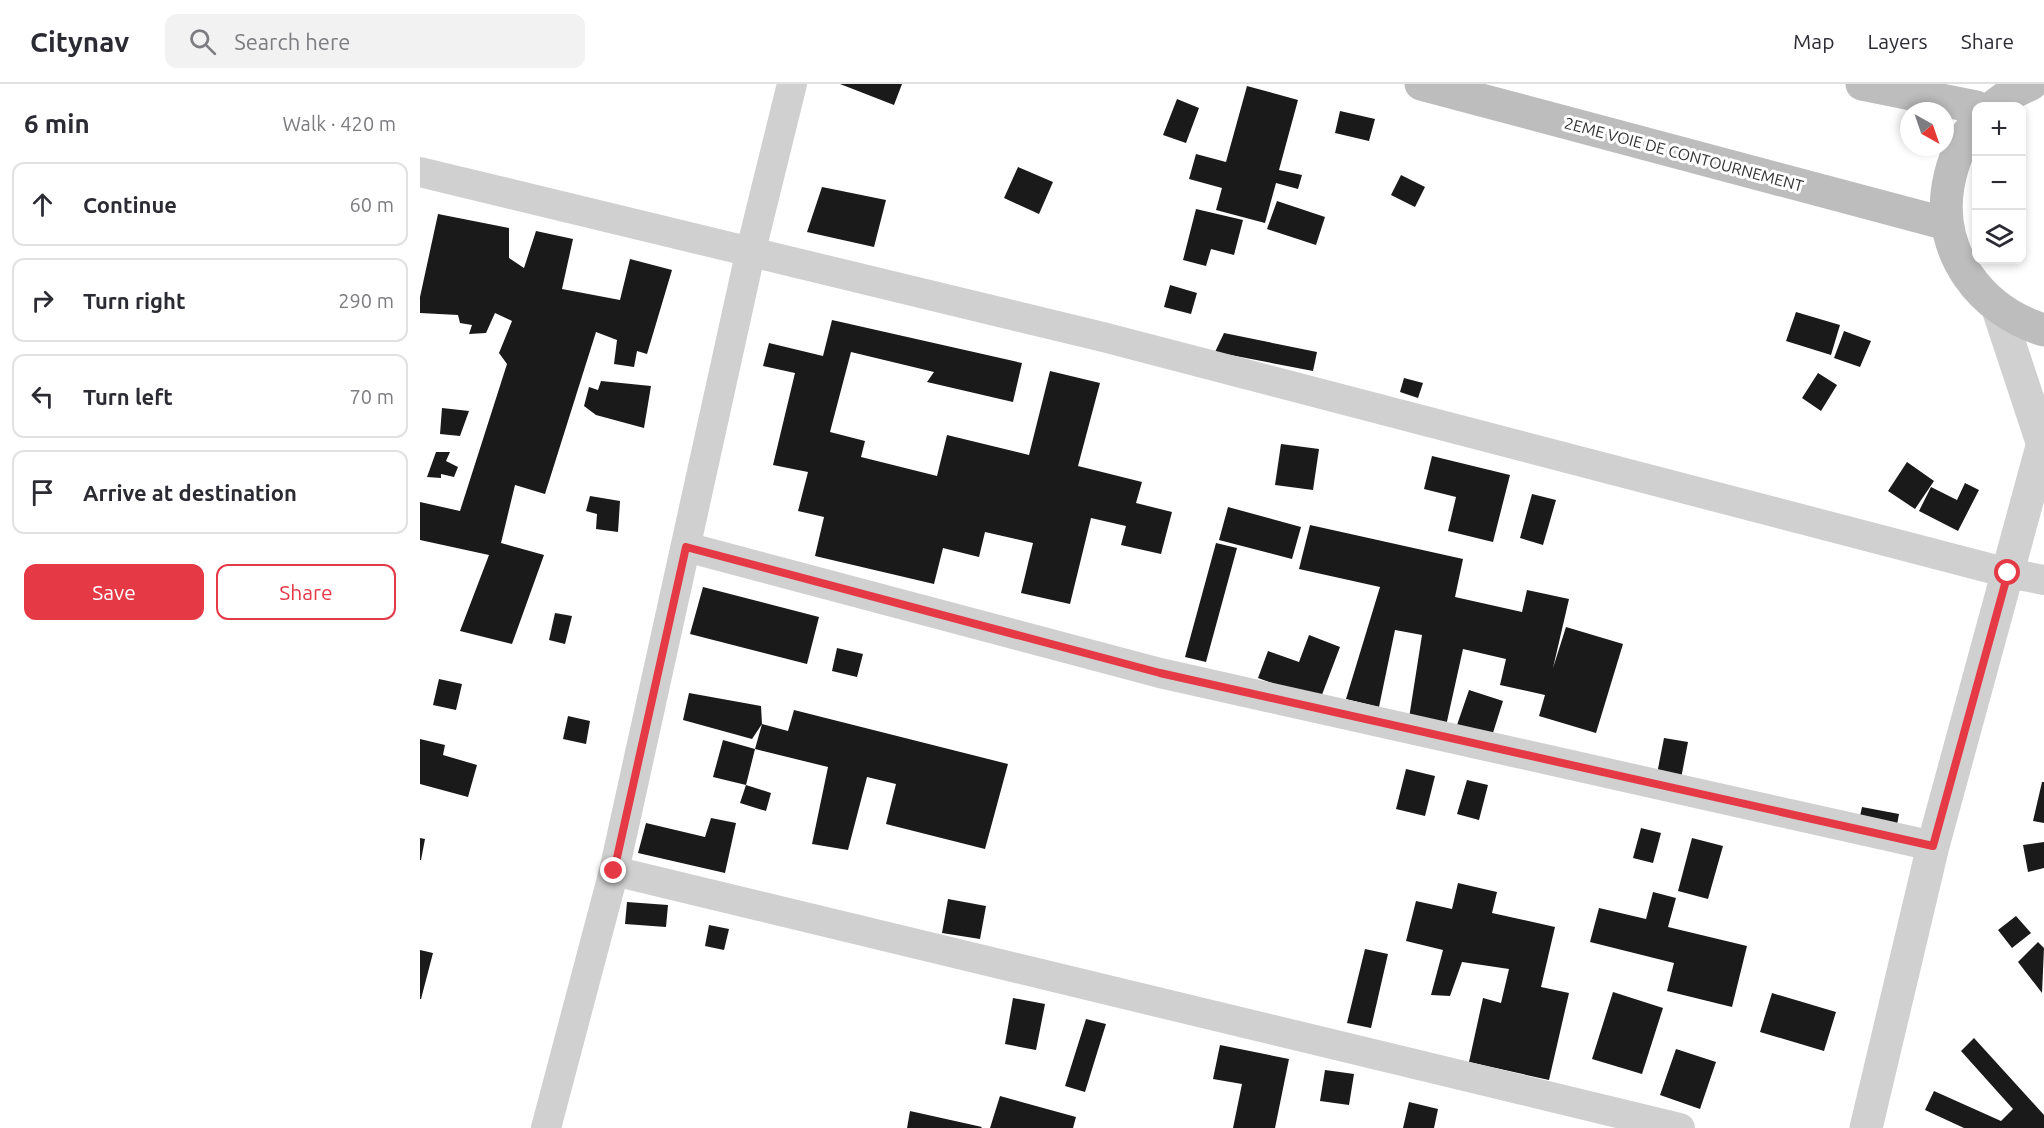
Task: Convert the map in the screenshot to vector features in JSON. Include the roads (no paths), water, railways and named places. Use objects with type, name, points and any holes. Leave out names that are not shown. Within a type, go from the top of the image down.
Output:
[{"type":"main road","name":"2EME VOIE DE CONTOURNEMENT","points":[[1421,84],[1947,224]]},
{"type":"main road","points":[[1862,84],[1972,106]]},
{"type":"main road","points":[[1972,130],[1959,150],[1950,173],[1946,198],[1947,224],[1953,248],[1964,271],[1979,291],[1998,309],[2019,322],[2044,330]]},
{"type":"street","points":[[546,1128],[614,871],[750,254],[792,84]]},
{"type":"street","points":[[420,172],[750,254],[1103,337],[2008,573],[2044,580]]},
{"type":"street","points":[[1866,1128],[1933,846],[2043,440],[1998,309]]},
{"type":"street","points":[[686,547],[1160,673],[1933,846]]},
{"type":"street","points":[[614,871],[1680,1128]]}]
